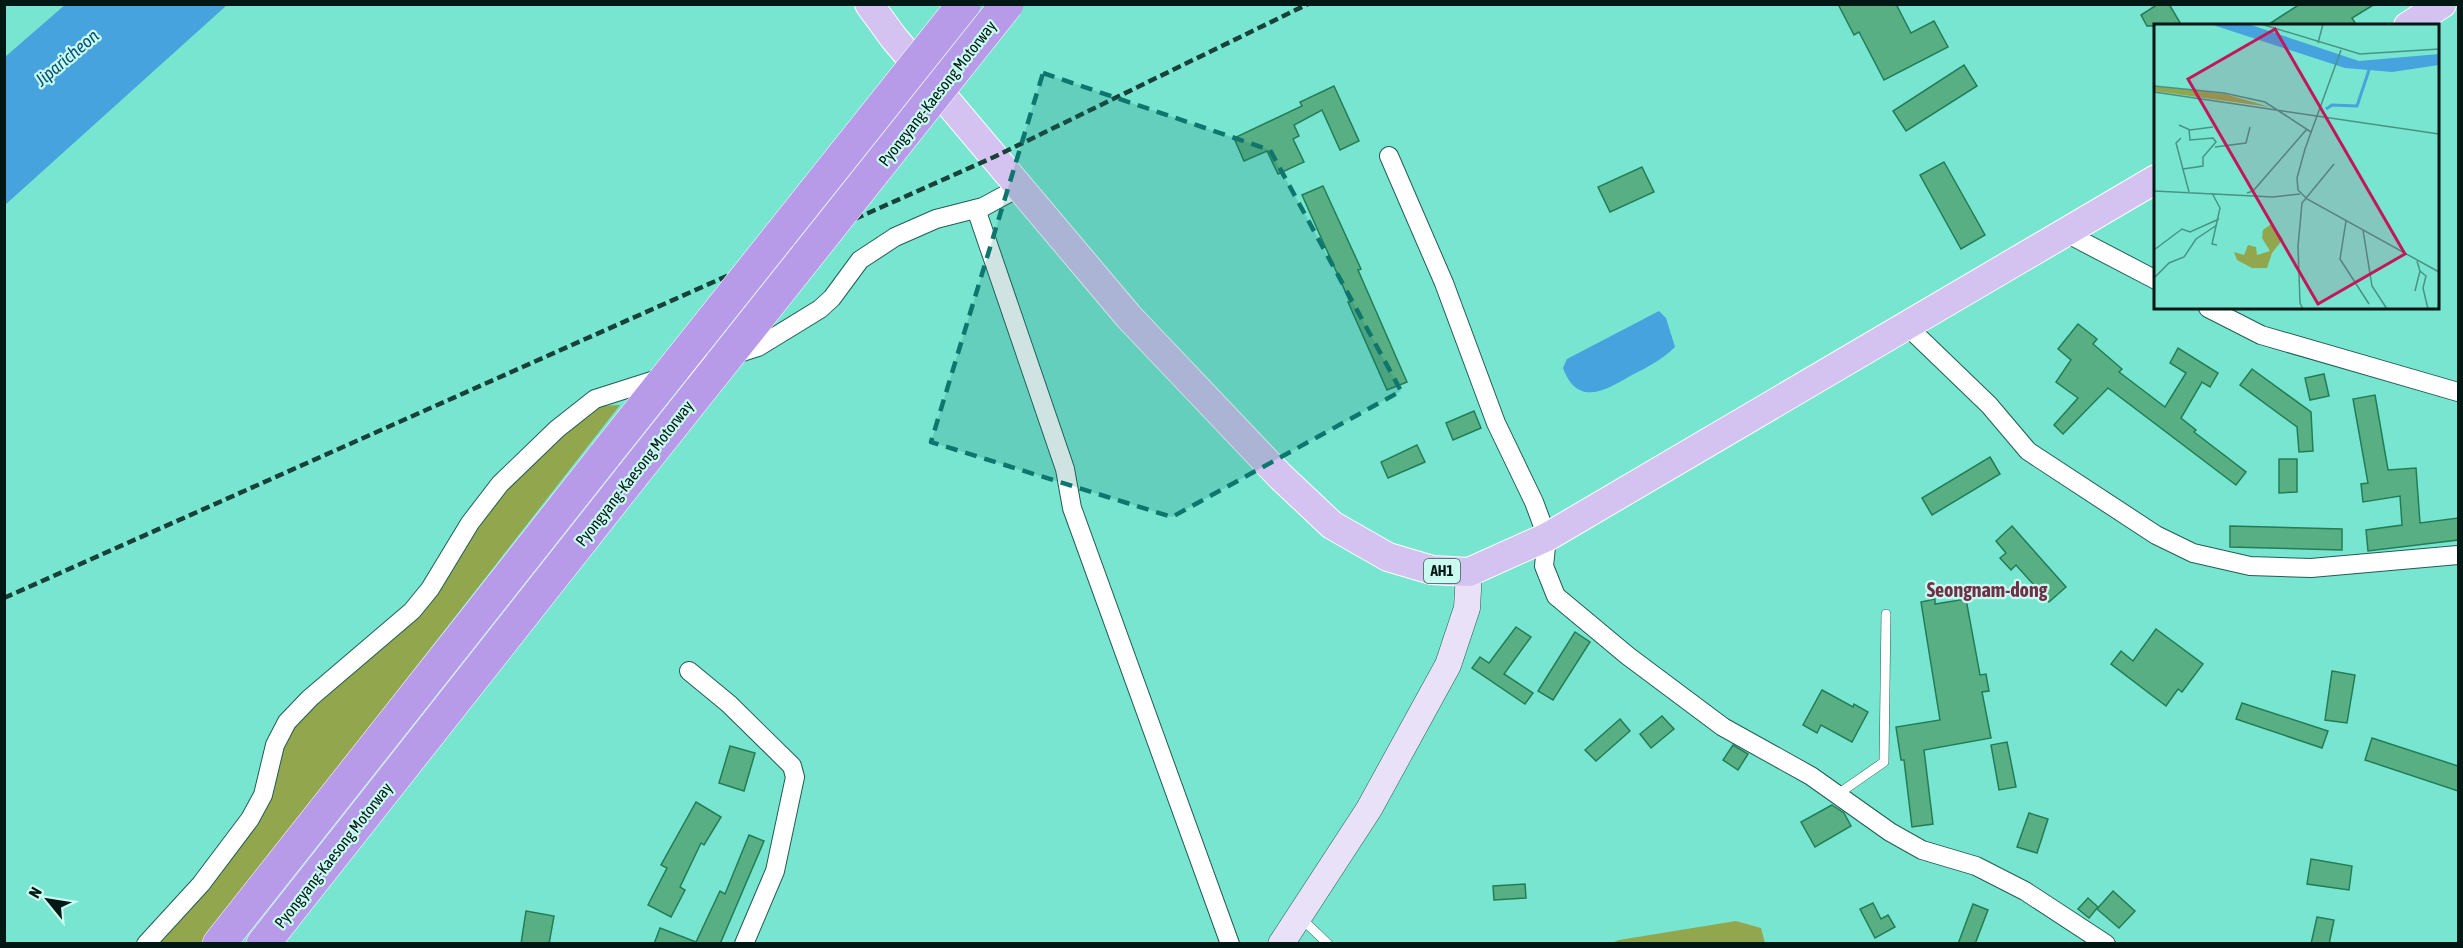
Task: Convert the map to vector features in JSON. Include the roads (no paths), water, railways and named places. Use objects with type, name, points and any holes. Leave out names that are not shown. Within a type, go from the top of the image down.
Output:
[{"type":"highway","name":"Pyongyang-Kaesong Motorway","points":[[219,944],[964,4]]},
{"type":"highway","name":"Pyongyang-Kaesong Motorway","points":[[263,944],[1007,4]]},
{"type":"main road","name":"AH1","points":[[869,4],[893,37],[1130,317],[1280,476],[1332,525],[1388,557],[1432,570],[1469,572],[1547,537],[2154,180]]},
{"type":"main road","points":[[2411,24],[2442,4]]},
{"type":"street","points":[[1389,156],[1444,283],[1496,423],[1534,502],[1547,537],[1544,566],[1556,596],[1628,656],[1723,727],[1811,776],[1890,832],[1914,846],[1940,857],[1976,866],[2025,891],[2106,944]]},
{"type":"street","points":[[146,944],[201,884],[250,819],[263,795],[275,745],[287,722],[310,698],[412,611],[430,589],[470,523],[500,484],[557,429],[595,399],[630,390],[758,347],[778,337],[820,309],[832,298],[860,260],[886,243],[936,219],[976,209],[1020,187]]},
{"type":"street","points":[[976,209],[1065,469],[1072,508],[1230,944]]},
{"type":"street","points":[[2066,233],[2154,279]]},
{"type":"street","points":[[2210,309],[2260,335],[2458,392]]},
{"type":"street","points":[[1908,326],[1989,405],[2028,452],[2156,535],[2193,553],[2250,566],[2310,568],[2458,555]]},
{"type":"street","points":[[1281,944],[1370,809],[1448,665],[1467,608],[1469,572]]},
{"type":"street","points":[[689,671],[729,704],[792,766],[795,777],[775,871],[744,944]]},
{"type":"lane","points":[[1838,794],[1884,762],[1886,614]]},
{"type":"lane","points":[[1300,917],[1328,944]]},
{"type":"water","name":"Jiparicheon","points":[[66,4],[227,5],[5,205],[5,57]]},
{"type":"water","points":[[1659,311],[1666,318],[1675,347],[1665,355],[1644,369],[1603,390],[1585,392],[1576,388],[1569,380],[1563,368],[1567,359]]},
{"type":"railway","points":[[4,598],[994,157],[1308,4]]},
{"type":"district","name":"Seongnam-dong","points":[[1987,590]]}]
